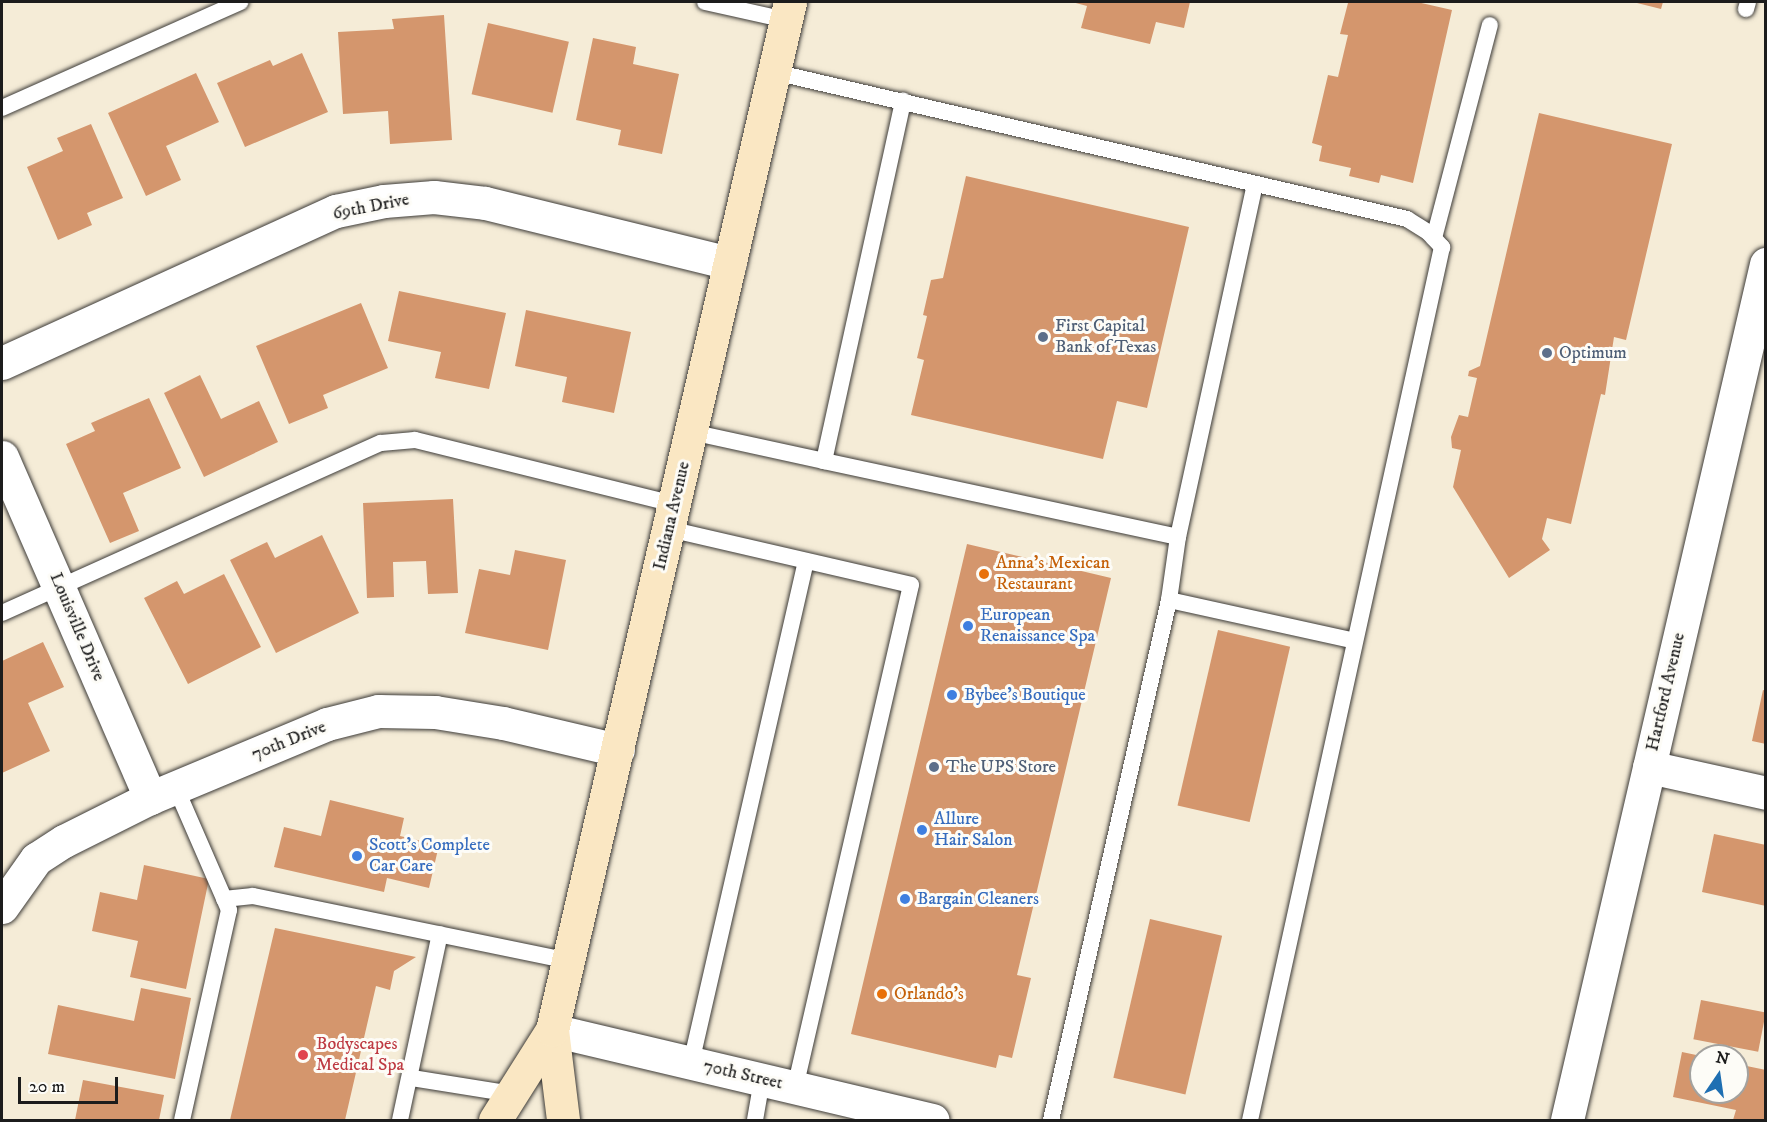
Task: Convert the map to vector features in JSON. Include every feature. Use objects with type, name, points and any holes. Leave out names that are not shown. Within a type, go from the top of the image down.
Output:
[{"type":"main road","name":"Indiana Avenue","points":[[504,1107],[552,1030],[788,11]]},
{"type":"main road","name":"Indiana Avenue","points":[[552,1030],[563,1120]]},
{"type":"street","name":"69th Drive","points":[[2,363],[336,211],[384,201],[435,197],[485,203],[730,263]]},
{"type":"street","name":"Hartford Avenue","points":[[1567,1120],[1766,264]]},
{"type":"street","name":"Louisville Drive","points":[[2,457],[61,586],[163,793]]},
{"type":"street","name":"70th Drive","points":[[2,907],[36,859],[163,793],[327,724],[378,711],[435,712],[503,723],[618,750]]},
{"type":"street","points":[[1649,767],[1766,793]]},
{"type":"street","name":"70th Street","points":[[552,1030],[933,1120]]},
{"type":"lane","points":[[2,108],[240,2]]},
{"type":"lane","points":[[705,2],[788,11]]},
{"type":"lane","points":[[1434,238],[1490,25]]},
{"type":"lane","points":[[774,72],[1407,219],[1434,238],[1442,248],[1250,1120]]},
{"type":"lane","points":[[824,461],[903,101]]},
{"type":"lane","points":[[1051,1120],[1169,600],[1178,537],[1255,184]]},
{"type":"lane","points":[[691,432],[1178,537]]},
{"type":"lane","points":[[2,613],[381,443],[416,441],[671,517],[806,561],[911,585],[795,1088]]},
{"type":"lane","points":[[691,1063],[806,561]]},
{"type":"lane","points":[[1169,600],[1355,641]]},
{"type":"lane","points":[[163,793],[229,910],[182,1120]]},
{"type":"lane","points":[[224,899],[253,896],[569,961]]},
{"type":"lane","points":[[400,1120],[412,1078],[440,934]]},
{"type":"lane","points":[[412,1078],[504,1107]]},
{"type":"lane","points":[[755,1120],[762,1080]]},
{"type":"building","points":[[1072,2],[1190,2],[1184,28],[1156,22],[1150,44],[1081,28],[1087,6]]},
{"type":"building","points":[[1417,2],[1452,10],[1413,183],[1381,175],[1379,183],[1349,176],[1351,168],[1319,161],[1322,146],[1312,143],[1328,75],[1338,77],[1348,35],[1340,34],[1348,3]]},
{"type":"building","points":[[1633,2],[1663,2],[1661,9]]},
{"type":"building","points":[[444,15],[452,140],[390,144],[388,111],[343,114],[338,32],[394,29],[392,19]]},
{"type":"building","points":[[488,23],[569,42],[552,113],[472,94]]},
{"type":"building","points":[[593,38],[636,47],[633,64],[679,74],[662,154],[618,145],[621,130],[576,120]]},
{"type":"building","points":[[302,53],[328,112],[245,147],[217,83],[270,60],[273,66]]},
{"type":"building","points":[[196,73],[219,122],[166,146],[181,180],[146,196],[108,113]]},
{"type":"building","name":"Optimum","points":[[1539,113],[1672,144],[1626,340],[1614,337],[1605,395],[1601,394],[1571,524],[1547,518],[1542,539],[1550,550],[1509,578],[1453,487],[1461,450],[1452,448],[1451,437],[1459,415],[1468,417],[1477,378],[1468,376],[1469,371],[1480,366]]},
{"type":"building","points":[[91,124],[123,198],[87,213],[92,225],[58,240],[27,167],[63,151],[57,138]]},
{"type":"building","name":"First Capital Bank of Texas","points":[[966,176],[1189,227],[1147,408],[1117,401],[1103,459],[911,415],[924,360],[917,358],[927,316],[923,315],[931,280],[943,278]]},
{"type":"building","points":[[399,291],[506,313],[489,389],[435,378],[441,352],[388,341]]},
{"type":"building","points":[[361,303],[388,368],[323,395],[328,408],[289,424],[256,346]]},
{"type":"building","points":[[526,310],[631,332],[614,413],[562,402],[567,377],[515,366]]},
{"type":"building","points":[[200,375],[221,419],[259,401],[278,442],[204,477],[164,393]]},
{"type":"building","points":[[149,398],[181,468],[123,493],[139,531],[110,543],[66,444],[95,431],[91,423]]},
{"type":"building","points":[[453,499],[458,593],[428,594],[426,561],[393,562],[394,597],[367,598],[363,503]]},
{"type":"building","points":[[322,535],[359,613],[276,653],[230,560],[267,542],[275,558]]},
{"type":"building","points":[[967,544],[1111,578],[1017,975],[1031,978],[1012,1058],[999,1055],[996,1068],[851,1034]]},
{"type":"building","points":[[515,550],[566,560],[548,650],[465,633],[479,569],[510,575]]},
{"type":"building","points":[[224,574],[261,647],[188,684],[144,598],[177,581],[184,594]]},
{"type":"building","points":[[1218,630],[1290,647],[1250,822],[1178,805]]},
{"type":"building","points":[[43,642],[64,687],[28,703],[50,751],[2,773],[2,661]]},
{"type":"building","points":[[1763,690],[1766,691],[1766,744],[1752,741]]},
{"type":"building","name":"Scott's Complete Car Care","points":[[330,800],[404,818],[400,836],[439,845],[429,888],[387,878],[384,892],[274,867],[284,827],[321,836]]},
{"type":"building","points":[[1714,834],[1766,845],[1766,906],[1702,892]]},
{"type":"building","points":[[144,865],[209,879],[186,989],[130,977],[138,941],[92,931],[100,892],[137,900]]},
{"type":"building","points":[[1150,919],[1222,936],[1185,1094],[1113,1078]]},
{"type":"building","name":"Bodyscapes Medical Spa","points":[[275,928],[416,957],[394,971],[390,990],[376,986],[345,1120],[230,1120]]},
{"type":"building","points":[[141,988],[191,998],[175,1079],[48,1054],[58,1005],[134,1021]]},
{"type":"building","points":[[1701,1000],[1766,1013],[1758,1052],[1749,1050],[1749,1044],[1718,1044],[1693,1039]]},
{"type":"building","points":[[1682,1052],[1689,1053],[1689,1100],[1673,1097]]},
{"type":"building","points":[[1749,1066],[1766,1070],[1766,1120],[1733,1120],[1736,1110],[1707,1104],[1749,1104]]},
{"type":"building","points":[[83,1080],[164,1095],[159,1120],[75,1120]]},
{"type":"place","name":"First Capital Bank of Texas","points":[[1043,337]]},
{"type":"place","name":"Optimum","points":[[1547,353]]},
{"type":"place","name":"Anna's Mexican Restaurant","points":[[984,574]]},
{"type":"place","name":"European Renaissance Spa","points":[[968,626]]},
{"type":"place","name":"Bybee's Boutique","points":[[952,695]]},
{"type":"place","name":"The UPS Store","points":[[934,767]]},
{"type":"place","name":"Allure Hair Salon","points":[[922,830]]},
{"type":"place","name":"Scott's Complete Car Care","points":[[357,856]]},
{"type":"place","name":"Bargain Cleaners","points":[[905,899]]},
{"type":"place","name":"Orlando's","points":[[882,994]]},
{"type":"place","name":"Bodyscapes Medical Spa","points":[[303,1055]]}]
